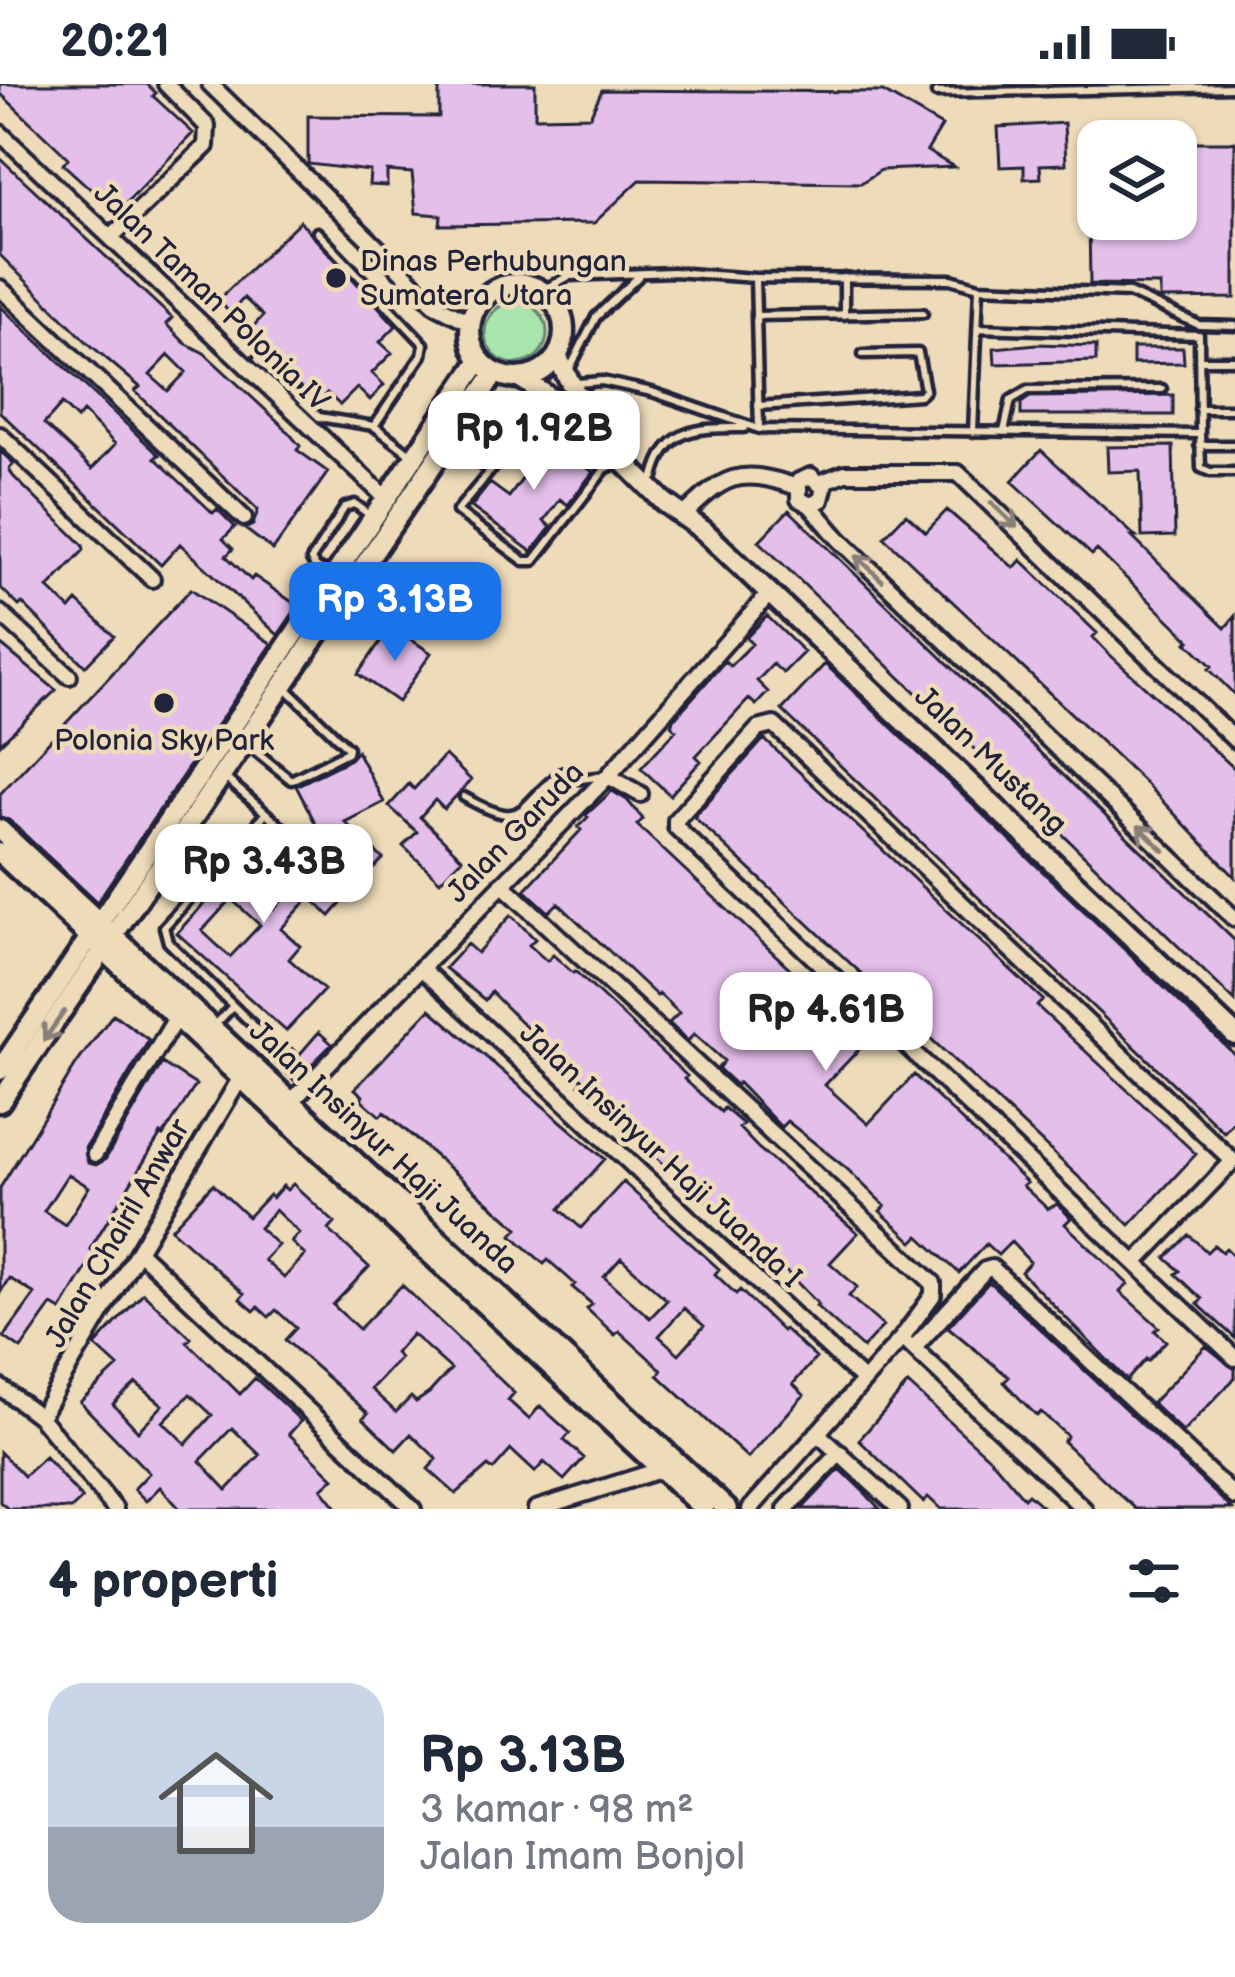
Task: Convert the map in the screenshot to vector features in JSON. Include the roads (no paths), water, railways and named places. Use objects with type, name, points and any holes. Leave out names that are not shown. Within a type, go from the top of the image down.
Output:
[{"type":"main road","points":[[516,284],[543,290],[562,315],[564,373],[521,379],[488,367],[472,343],[471,323],[479,304],[495,290],[516,284]]},
{"type":"main road","points":[[346,569],[447,443],[488,367]]},
{"type":"main road","points":[[0,1102],[103,936],[299,643],[374,518],[415,457],[488,367]]},
{"type":"main road","name":"Jalan Mustang","points":[[564,373],[685,514]]},
{"type":"main road","name":"Jalan Mustang","points":[[521,379],[579,416],[614,465],[704,531],[1235,1035]]},
{"type":"main road","points":[[237,735],[283,685],[299,643]]},
{"type":"main road","name":"Jalan Insinyur Haji Juanda","points":[[0,830],[177,1016],[704,1509]]},
{"type":"main road","name":"Jalan Insinyur Haji Juanda","points":[[0,853],[213,1028],[727,1509]]},
{"type":"main road","points":[[0,1070],[103,936]]},
{"type":"street","points":[[111,237],[206,146],[207,126],[166,84]]},
{"type":"street","points":[[209,84],[436,305],[471,323]]},
{"type":"street","name":"Jalan Taman Polonia IV","points":[[0,133],[387,499]]},
{"type":"street","points":[[0,287],[244,518]]},
{"type":"street","points":[[0,435],[152,579]]},
{"type":"street","points":[[1235,740],[965,477],[950,472],[845,473],[822,482],[805,477],[797,487],[799,499],[839,539],[1235,919]]},
{"type":"street","points":[[685,514],[723,479],[742,476],[797,487]]},
{"type":"street","points":[[810,505],[821,500],[822,482]]},
{"type":"street","name":"Jalan Garuda","points":[[291,1102],[608,776],[770,593]]},
{"type":"street","points":[[0,613],[69,676]]},
{"type":"street","points":[[1136,1262],[1233,1161],[774,725],[758,729],[676,820],[676,827],[1235,1358]]},
{"type":"street","points":[[608,776],[640,794]]},
{"type":"street","points":[[502,884],[933,1282],[933,1295],[907,1343]]},
{"type":"street","name":"Jalan Insinyur Haji Juanda I","points":[[421,968],[864,1381]]},
{"type":"street","points":[[95,1154],[177,1016]]},
{"type":"street","name":"Jalan Chairil Anwar","points":[[40,1417],[241,1077]]},
{"type":"street","points":[[139,1252],[413,1509]]},
{"type":"street","points":[[750,1509],[864,1381],[992,1268],[1235,1497]]},
{"type":"street","points":[[907,1343],[1084,1509]]},
{"type":"street","points":[[0,1387],[40,1417],[116,1509]]},
{"type":"street","points":[[817,1433],[900,1509]]},
{"type":"street","points":[[786,1509],[840,1453]]},
{"type":"street","points":[[536,1509],[662,1469]]},
{"type":"lane","points":[[935,93],[1235,87]]},
{"type":"lane","points":[[317,232],[424,344],[422,355],[374,426]]},
{"type":"lane","points":[[543,290],[569,276],[673,272],[755,278],[951,279],[979,287],[1129,293],[1199,330]]},
{"type":"lane","points":[[640,275],[596,317],[564,373],[652,392],[756,428]]},
{"type":"lane","points":[[755,278],[756,428]]},
{"type":"lane","points":[[844,278],[844,315]]},
{"type":"lane","points":[[974,431],[979,287]]},
{"type":"lane","points":[[756,316],[923,313]]},
{"type":"lane","points":[[978,328],[1199,330],[1235,326]]},
{"type":"lane","points":[[1199,330],[1199,463],[1204,470],[1235,472]]},
{"type":"lane","points":[[758,406],[925,390],[918,353],[863,354]]},
{"type":"lane","points":[[258,359],[320,417],[374,426],[415,457]]},
{"type":"lane","points":[[1199,360],[1235,360]]},
{"type":"lane","points":[[1004,432],[1011,400],[1028,390],[1162,388]]},
{"type":"lane","points":[[1199,409],[1235,409]]},
{"type":"lane","points":[[532,421],[544,422],[614,465],[530,562],[457,511],[532,421]]},
{"type":"lane","points":[[654,477],[659,456],[679,436],[716,428],[1200,434]]},
{"type":"lane","points":[[447,443],[489,470]]},
{"type":"lane","points":[[1199,445],[1235,445]]},
{"type":"lane","points":[[346,569],[315,567],[311,560],[345,507],[355,504],[374,518]]},
{"type":"lane","points":[[237,735],[291,780],[347,752],[283,685]]},
{"type":"lane","points":[[214,769],[310,852]]},
{"type":"lane","points":[[464,796],[509,816],[524,810],[562,772],[580,779],[608,776]]},
{"type":"lane","points":[[262,1034],[168,942],[164,927],[266,813]]},
{"type":"lane","points":[[213,1028],[233,1006]]},
{"type":"place","name":"Dinas Perhubungan Sumatera Utara","points":[[336,278]]},
{"type":"place","name":"Polonia Sky Park","points":[[164,703]]}]
